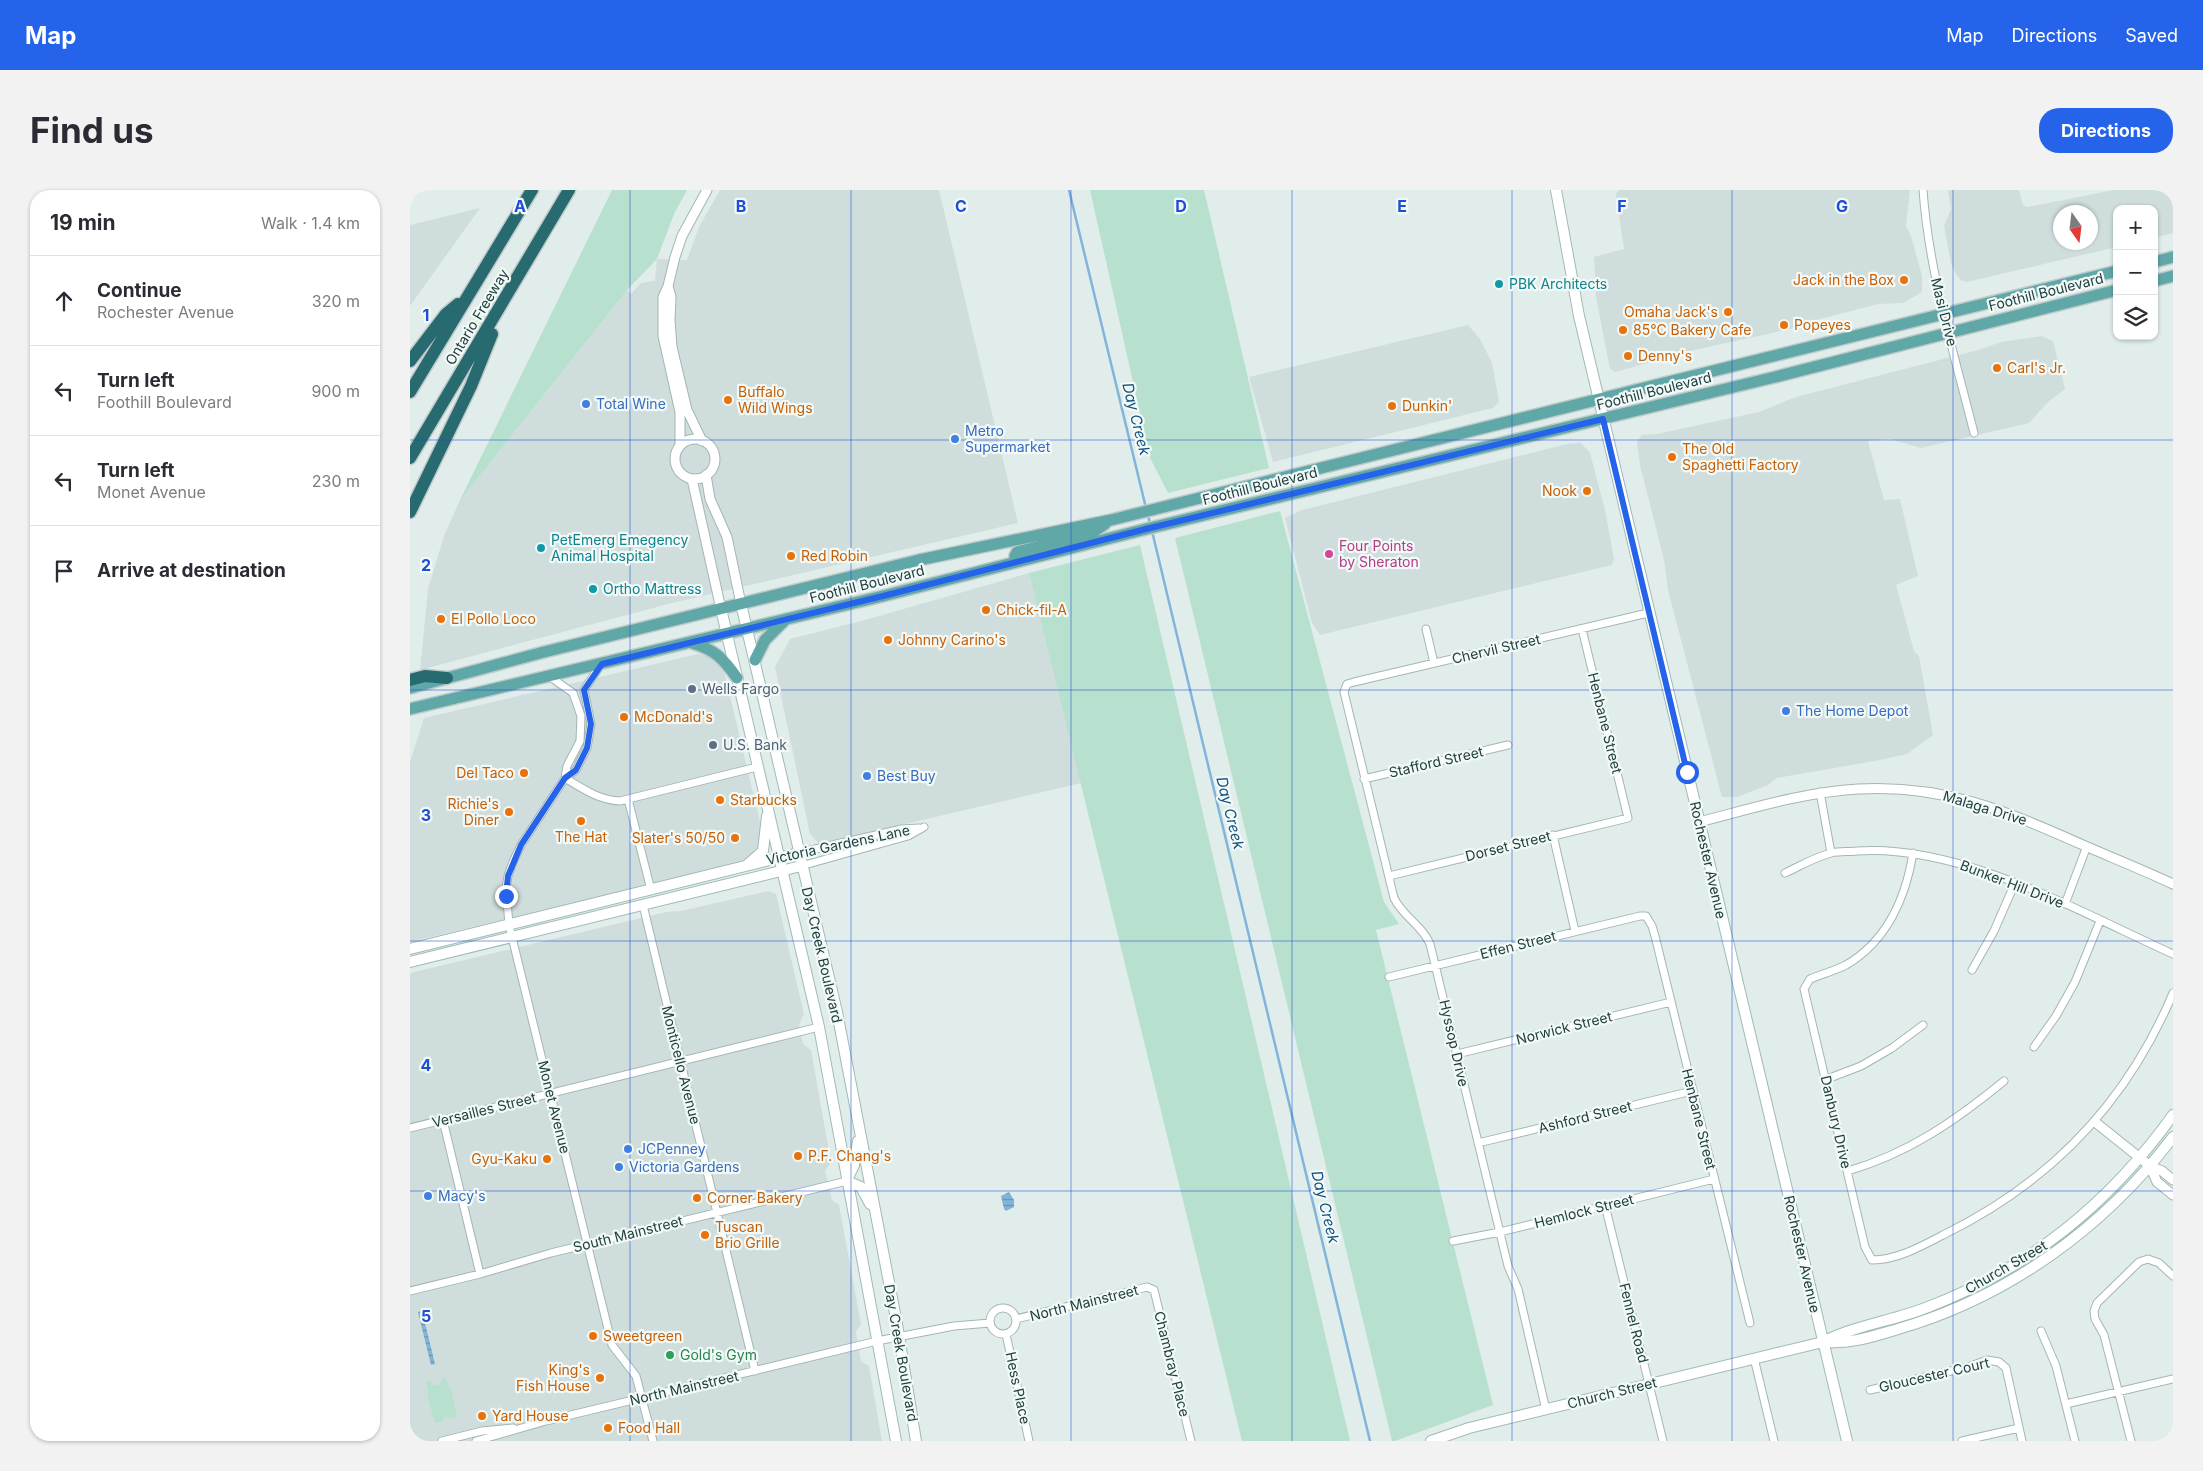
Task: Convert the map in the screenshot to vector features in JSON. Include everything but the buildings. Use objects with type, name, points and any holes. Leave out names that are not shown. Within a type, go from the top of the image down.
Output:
[{"type":"highway","name":"Ontario Freeway","points":[[410,392],[532,190]]},
{"type":"highway","name":"Ontario Freeway","points":[[410,458],[569,190]]},
{"type":"highway","points":[[410,361],[446,314],[468,296]]},
{"type":"highway","points":[[410,512],[471,386],[507,297]]},
{"type":"highway","points":[[410,680],[425,676],[446,678]]},
{"type":"main road","name":"Rochester Avenue","points":[[1556,190],[1579,316],[1846,1441]]},
{"type":"main road","points":[[2158,261],[2173,257]]},
{"type":"main road","name":"Foothill Boulevard","points":[[410,688],[544,652],[722,608],[927,559],[1111,520],[2113,272]]},
{"type":"main road","points":[[2158,280],[2173,276]]},
{"type":"main road","name":"Foothill Boulevard","points":[[410,709],[602,664],[1151,528],[1603,419],[2113,291]]},
{"type":"main road","points":[[1015,562],[1017,552],[1092,533],[1111,520]]},
{"type":"main road","name":"Day Creek Boulevard","points":[[741,604],[801,866],[837,1012],[916,1441]]},
{"type":"main road","name":"Day Creek Boulevard","points":[[722,608],[819,1027],[896,1441]]},
{"type":"main road","points":[[755,660],[765,640],[786,619]]},
{"type":"main road","points":[[690,642],[705,647],[723,658],[737,678]]},
{"type":"main road","points":[[746,866],[763,850],[768,810]]},
{"type":"main road","name":"Victoria Gardens Lane","points":[[410,949],[798,853]]},
{"type":"main road","name":"Victoria Gardens Lane","points":[[410,962],[801,866]]},
{"type":"main road","name":"Church Street","points":[[1431,1441],[1469,1428],[1823,1342],[1840,1333],[1886,1321],[1961,1294],[2026,1259],[2093,1206],[2141,1158],[2173,1115]]},
{"type":"main road","points":[[859,1129],[857,1150],[847,1181],[861,1187],[876,1216]]},
{"type":"main road","name":"Church Street","points":[[1823,1342],[1843,1344],[1877,1335],[1939,1316],[1989,1294],[2056,1252],[2100,1216],[2150,1166],[2173,1137]]},
{"type":"street","points":[[668,286],[671,298],[672,347],[687,410],[702,440],[710,446],[714,456],[713,467],[706,475],[692,479],[685,476],[676,467],[675,454],[680,445],[680,412],[663,336],[663,297],[668,286],[682,236],[707,190]]},
{"type":"street","name":"Masi Drive","points":[[1923,190],[1934,276],[1974,433]]},
{"type":"street","points":[[680,445],[690,440],[702,440]]},
{"type":"street","name":"Day Creek Boulevard","points":[[706,475],[710,499],[727,537],[741,604]]},
{"type":"street","name":"Day Creek Boulevard","points":[[692,479],[722,608]]},
{"type":"street","name":"Chervil Street","points":[[1345,688],[1347,684],[1354,682],[1648,613]]},
{"type":"street","points":[[1426,629],[1434,663]]},
{"type":"street","name":"Henbane Street","points":[[1582,629],[1628,818]]},
{"type":"street","name":"Monet Avenue","points":[[602,664],[584,690],[591,724],[587,748],[576,770],[565,778],[540,815],[513,862],[506,888],[509,925],[612,1345],[634,1371],[653,1441]]},
{"type":"street","name":"Monet Avenue","points":[[550,676],[573,693],[581,716],[582,734],[567,766],[565,778]]},
{"type":"street","name":"Hyssop Drive","points":[[1345,688],[1345,698],[1364,779],[1398,906],[1424,932],[1430,944],[1436,965],[1510,1274],[1518,1290],[1546,1410]]},
{"type":"street","name":"Stafford Street","points":[[1364,779],[1508,745]]},
{"type":"street","points":[[565,778],[608,800],[628,799],[758,766]]},
{"type":"street","name":"Malaga Drive","points":[[1699,822],[1820,792],[1904,788],[1956,796],[2010,813],[2173,884]]},
{"type":"street","points":[[1820,792],[1831,853]]},
{"type":"street","points":[[628,799],[651,890]]},
{"type":"street","name":"Dorset Street","points":[[1389,876],[1628,818]]},
{"type":"street","name":"Victoria Gardens Lane","points":[[798,853],[902,830],[924,827],[908,836],[801,866]]},
{"type":"street","points":[[1553,835],[1575,931]]},
{"type":"street","points":[[2065,904],[2087,846]]},
{"type":"street","name":"Bunker Hill Drive","points":[[1785,873],[1831,853],[1869,850],[1913,853],[1970,866],[2065,904],[2173,954]]},
{"type":"street","name":"Danbury Drive","points":[[1913,853],[1909,878],[1902,899],[1882,932],[1858,956],[1846,964],[1810,979],[1806,983],[1805,997],[1865,1248],[1872,1260],[1883,1260],[1898,1255],[1972,1221],[2015,1193],[2058,1158],[2095,1122]]},
{"type":"street","points":[[1972,970],[1994,931],[2015,884]]},
{"type":"street","name":"Monticello Avenue","points":[[643,905],[755,1371]]},
{"type":"street","name":"Henbane Street","points":[[1646,916],[1652,926],[1750,1323]]},
{"type":"street","name":"Effen Street","points":[[1389,977],[1575,931],[1646,916]]},
{"type":"street","points":[[2034,1047],[2056,1016],[2075,982],[2100,921]]},
{"type":"street","points":[[2173,993],[2158,1029],[2143,1057],[2095,1122],[2150,1166],[2162,1171],[2173,1180]]},
{"type":"street","name":"Norwick Street","points":[[1456,1054],[1671,1002]]},
{"type":"street","points":[[1826,1079],[1861,1066],[1892,1048],[1924,1025]]},
{"type":"street","name":"Versailles Street","points":[[410,1128],[819,1027]]},
{"type":"street","points":[[1848,1171],[1869,1165],[1928,1137],[1966,1112],[2004,1081]]},
{"type":"street","name":"Ashford Street","points":[[1478,1143],[1692,1091]]},
{"type":"street","points":[[442,1120],[480,1274]]},
{"type":"street","points":[[2150,1166],[2157,1182],[2173,1196]]},
{"type":"street","name":"Hemlock Street","points":[[1453,1241],[1500,1232],[1714,1179]]},
{"type":"street","name":"South Mainstreet","points":[[410,1292],[587,1244],[847,1181]]},
{"type":"street","name":"Fennel Road","points":[[1605,1205],[1663,1441]]},
{"type":"street","points":[[2131,1441],[2104,1335],[2095,1319],[2096,1303],[2139,1262],[2148,1259],[2159,1263],[2173,1276]]},
{"type":"street","name":"North Mainstreet","points":[[1016,1319],[1147,1287],[1151,1288]]},
{"type":"street","name":"Chambray Place","points":[[1151,1288],[1154,1290],[1191,1441]]},
{"type":"street","points":[[1000,1309],[1012,1312],[1016,1319],[1015,1328],[1006,1334],[997,1332],[990,1324],[993,1313],[1000,1309]]},
{"type":"street","name":"North Mainstreet","points":[[476,1441],[525,1427],[878,1341],[954,1326],[990,1324]]},
{"type":"street","points":[[2041,1331],[2056,1366],[2075,1441]]},
{"type":"street","name":"Hess Place","points":[[1006,1334],[1029,1441]]},
{"type":"street","points":[[1754,1358],[1774,1441]]},
{"type":"street","name":"Gloucester Court","points":[[1870,1390],[1968,1367],[1987,1360],[1999,1362],[2006,1368],[2019,1428]]},
{"type":"street","points":[[2066,1404],[2173,1379]]},
{"type":"street","name":"North Mainstreet","points":[[442,1441],[482,1431],[525,1427]]},
{"type":"street","points":[[1962,1441],[2019,1428],[2022,1441]]},
{"type":"shaded area","points":[[720,190],[939,190],[1018,523],[672,603],[420,670],[428,589],[444,536],[459,502],[627,290],[631,294],[641,283],[655,281],[657,259],[687,260],[699,227]]},
{"type":"shaded area","points":[[1619,190],[1910,190],[1906,226],[1911,236],[1922,276],[1922,292],[1903,303],[1878,304],[1801,324],[1799,327],[1690,351],[1615,372],[1610,369],[1596,297],[1594,257],[1624,249],[1616,194]]},
{"type":"shaded area","points":[[1948,190],[2019,190],[2023,205],[2028,207],[2114,190],[2173,190],[2173,233],[2158,237],[2158,205],[2113,205],[2113,248],[1967,282],[1962,281],[1956,274],[1951,263],[1944,226],[1951,209]]},
{"type":"shaded area","points":[[480,208],[410,306],[410,225]]},
{"type":"shaded area","points":[[1468,325],[1480,339],[1492,363],[1499,402],[1493,408],[1273,462],[1249,377]]},
{"type":"shaded area","points":[[2042,336],[2053,341],[2065,389],[2048,402],[2029,423],[1921,448],[1890,439],[1868,441],[1884,500],[1900,499],[1918,576],[1896,585],[1914,651],[1919,656],[1933,735],[1907,754],[1777,778],[1768,785],[1737,797],[1722,797],[1668,590],[1664,560],[1640,465],[1637,442],[1642,435],[1657,434],[1759,412],[1796,397],[1978,350],[2001,342]]},
{"type":"shaded area","points":[[1581,443],[1590,453],[1605,510],[1614,559],[1612,565],[1320,635],[1312,623],[1285,518],[1302,510],[1567,444]]},
{"type":"shaded area","points":[[1029,573],[1081,783],[819,844],[810,834],[775,667],[790,639],[865,620]]},
{"type":"shaded area","points":[[698,654],[712,657],[721,665],[725,675],[761,826],[761,844],[755,853],[740,863],[410,942],[410,762],[424,718]]},
{"type":"shaded area","name":"Victoria Gardens","points":[[768,891],[776,894],[804,1014],[799,1024],[803,1044],[811,1050],[831,1163],[825,1170],[832,1200],[839,1205],[861,1324],[856,1332],[861,1361],[869,1366],[882,1441],[410,1441],[410,973],[666,912],[681,911]]},
{"type":"green space","points":[[612,190],[687,190],[674,214],[657,259],[627,290],[459,502]]},
{"type":"green space","points":[[1090,190],[1204,190],[1269,468],[1168,493],[1150,458]]},
{"type":"green space","points":[[1280,511],[1384,902],[1399,924],[1376,930],[1493,1405],[1395,1441],[1392,1441],[1175,538]]},
{"type":"green space","points":[[1140,545],[1350,1441],[1242,1441],[1029,573]]},
{"type":"green space","points":[[446,1377],[449,1389],[451,1389],[457,1417],[450,1419],[445,1416],[442,1421],[435,1423],[427,1395],[429,1394],[426,1382],[430,1381],[433,1385],[439,1385],[443,1378]]},
{"type":"water","points":[[1009,1192],[1014,1200],[1014,1207],[1006,1211],[1001,1196]]},
{"type":"water","points":[[422,1311],[435,1364],[431,1365],[418,1312]]},
{"type":"waterway","name":"Day Creek","points":[[1069,190],[1146,508]]},
{"type":"waterway","name":"Day Creek","points":[[1148,514],[1150,525]]},
{"type":"waterway","name":"Day Creek","points":[[1152,531],[1370,1441]]},
{"type":"place","name":"Jack in the Box","points":[[1904,280]]},
{"type":"place","name":"PBK Architects","points":[[1499,284]]},
{"type":"place","name":"Omaha Jack's","points":[[1728,312]]},
{"type":"place","name":"Popeyes","points":[[1784,325]]},
{"type":"place","name":"85°C Bakery Cafe","points":[[1623,330]]},
{"type":"place","name":"Denny's","points":[[1628,356]]},
{"type":"place","name":"Carl's Jr.","points":[[1997,368]]},
{"type":"place","name":"Buffalo Wild Wings","points":[[728,400]]},
{"type":"place","name":"Total Wine","points":[[586,404]]},
{"type":"place","name":"Dunkin'","points":[[1392,406]]},
{"type":"place","name":"Metro Supermarket","points":[[955,439]]},
{"type":"place","name":"The Old Spaghetti Factory","points":[[1672,457]]},
{"type":"place","name":"Nook","points":[[1587,491]]},
{"type":"place","name":"PetEmerg Emegency Animal Hospital","points":[[541,548]]},
{"type":"place","name":"Four Points by Sheraton","points":[[1329,554]]},
{"type":"place","name":"Red Robin","points":[[791,556]]},
{"type":"place","name":"Ortho Mattress","points":[[593,589]]},
{"type":"place","name":"Chick-fil-A","points":[[986,610]]},
{"type":"place","name":"El Pollo Loco","points":[[441,619]]},
{"type":"place","name":"Johnny Carino's","points":[[888,640]]},
{"type":"place","name":"Wells Fargo","points":[[692,689]]},
{"type":"place","name":"The Home Depot","points":[[1786,711]]},
{"type":"place","name":"McDonald's","points":[[624,717]]},
{"type":"place","name":"U.S. Bank","points":[[713,745]]},
{"type":"place","name":"Del Taco","points":[[524,773]]},
{"type":"place","name":"Best Buy","points":[[867,776]]},
{"type":"place","name":"Starbucks","points":[[720,800]]},
{"type":"place","name":"Richie's Diner","points":[[509,812]]},
{"type":"place","name":"The Hat","points":[[581,821]]},
{"type":"place","name":"Slater's 50/50","points":[[735,838]]},
{"type":"place","name":"JCPenney","points":[[628,1149]]},
{"type":"place","name":"P.F. Chang's","points":[[798,1156]]},
{"type":"place","name":"Gyu-Kaku","points":[[547,1159]]},
{"type":"place","name":"Victoria Gardens","points":[[619,1167]]},
{"type":"place","name":"Macy's","points":[[428,1196]]},
{"type":"place","name":"Corner Bakery","points":[[697,1198]]},
{"type":"place","name":"Tuscan Brio Grille","points":[[705,1235]]},
{"type":"place","name":"Sweetgreen","points":[[593,1336]]},
{"type":"place","name":"Gold's Gym","points":[[670,1355]]},
{"type":"place","name":"King's Fish House","points":[[600,1378]]},
{"type":"place","name":"Yard House","points":[[482,1416]]},
{"type":"place","name":"Food Hall","points":[[608,1428]]},
{"type":"route","points":[[506,896],[508,876],[521,845],[565,778],[576,770],[587,748],[591,724],[584,690],[602,664],[883,596],[1146,529],[1603,419],[1687,772]]}]
